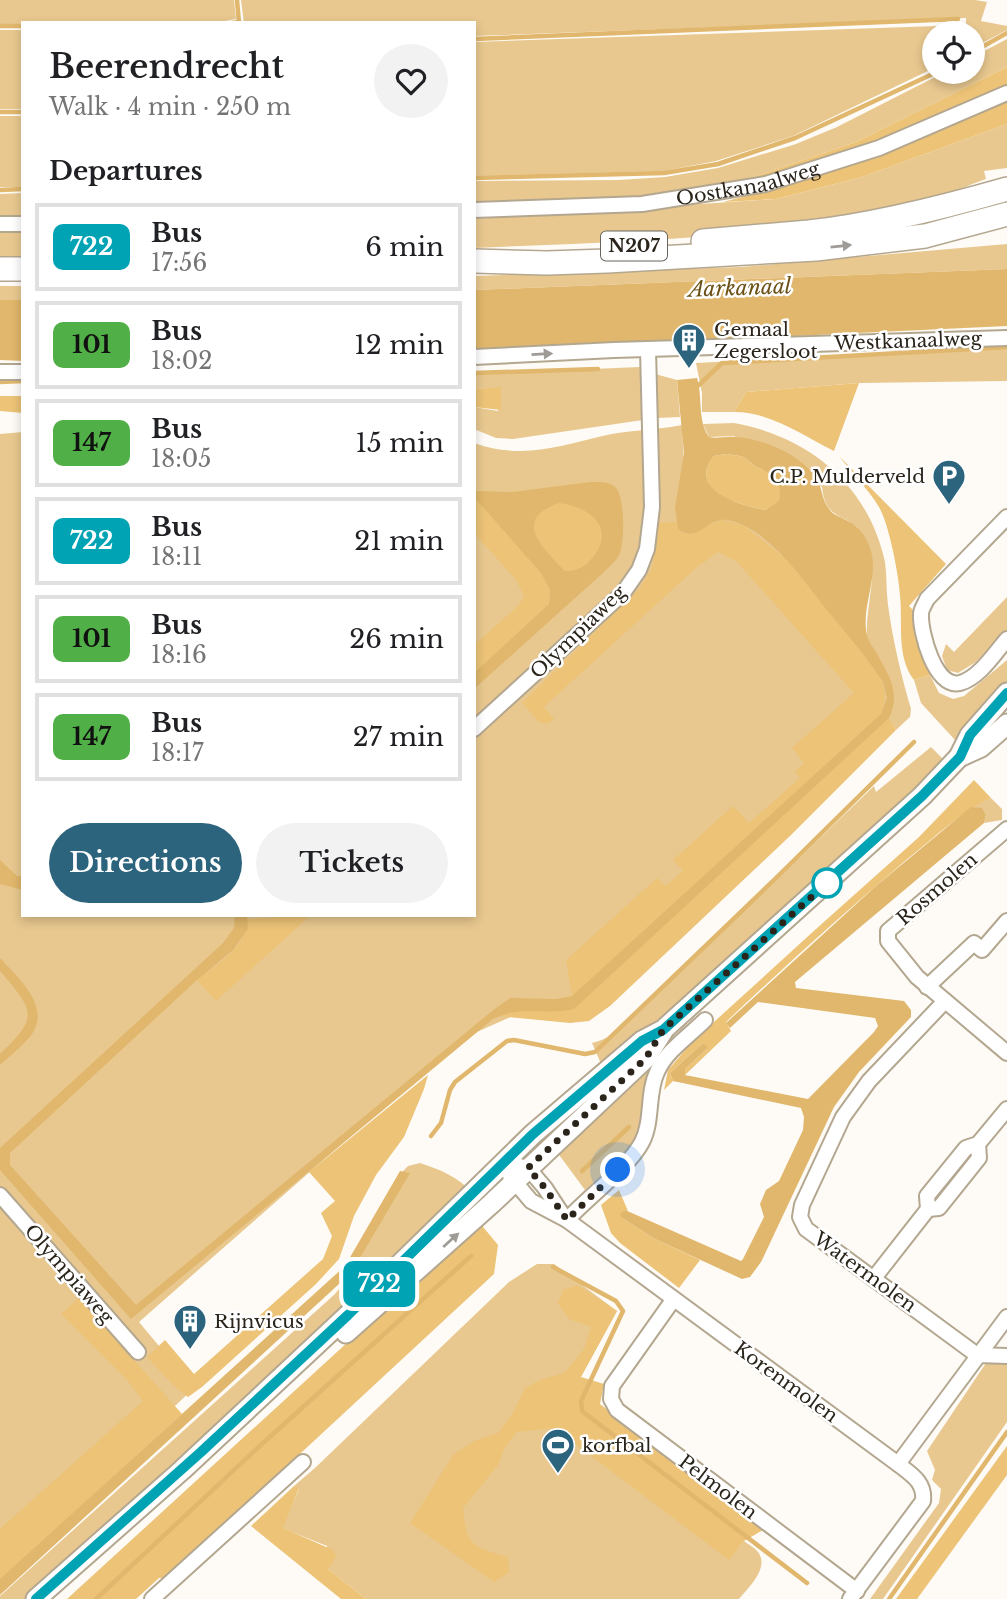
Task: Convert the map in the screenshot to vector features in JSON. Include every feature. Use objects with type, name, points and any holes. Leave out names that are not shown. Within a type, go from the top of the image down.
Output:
[{"type":"main road","name":"N207","points":[[481,261],[558,251],[808,232],[939,207],[1007,189]]},
{"type":"main road","name":"N207","points":[[481,261],[607,261],[816,249],[925,236],[1007,214]]},
{"type":"main road","points":[[0,270],[21,269]]},
{"type":"main road","points":[[36,1599],[348,1315],[503,1162],[642,1041],[663,1030],[922,796],[975,741],[1007,693]]},
{"type":"main road","points":[[975,741],[1007,724]]},
{"type":"main road","points":[[53,1599],[646,1058],[663,1030]]},
{"type":"street","name":"Oostkanaalweg","points":[[476,210],[642,204],[766,184],[879,148],[1007,93]]},
{"type":"street","points":[[0,224],[21,224]]},
{"type":"street","name":"Westkanaalweg","points":[[476,358],[1007,338]]},
{"type":"street","name":"Olympiaweg","points":[[476,727],[623,593],[639,570],[647,549],[652,507],[648,350]]},
{"type":"street","points":[[0,372],[21,372]]},
{"type":"street","points":[[1007,517],[927,599],[921,613],[923,634],[929,653],[943,677],[955,684],[973,676],[1007,639]]},
{"type":"street","points":[[990,658],[1007,646]]},
{"type":"street","name":"Rosmolen","points":[[1007,829],[888,931],[888,941],[917,977],[1007,1053]]},
{"type":"street","points":[[927,987],[974,943],[982,950],[1007,921]]},
{"type":"street","name":"Watermolen","points":[[945,1001],[869,1082],[843,1117],[802,1205],[800,1217],[806,1228],[977,1355]]},
{"type":"street","points":[[567,1220],[634,1155],[644,1138],[656,1073],[667,1057],[705,1020]]},
{"type":"street","points":[[874,1278],[928,1209],[927,1196],[933,1187],[965,1148],[978,1144],[1007,1109]]},
{"type":"street","points":[[503,1162],[528,1168]]},
{"type":"street","name":"Korenmolen","points":[[503,1162],[513,1182],[531,1201],[567,1220],[919,1480],[924,1492],[923,1501],[853,1595]]},
{"type":"street","name":"Korenmolen","points":[[528,1168],[567,1220]]},
{"type":"street","name":"Olympiaweg","points":[[0,1195],[138,1352]]},
{"type":"street","name":"Pelmolen","points":[[673,1300],[612,1386],[611,1399],[617,1410],[853,1595]]},
{"type":"street","points":[[898,1464],[1007,1317]]},
{"type":"street","points":[[977,1355],[1007,1356]]},
{"type":"street","points":[[154,1598],[303,1462]]},
{"type":"shaded area","points":[[0,0],[234,0],[236,19],[21,21],[21,24],[0,24]]},
{"type":"shaded area","points":[[241,0],[987,2],[981,21],[966,21],[966,18],[476,36],[476,21],[244,21]]},
{"type":"shaded area","points":[[985,22],[1007,26],[1007,30],[985,42]]},
{"type":"shaded area","points":[[922,27],[922,74],[793,136],[716,161],[664,171],[476,176],[476,42]]},
{"type":"shaded area","points":[[0,30],[21,30],[21,109],[0,109]]},
{"type":"shaded area","points":[[1007,39],[1007,67],[985,78],[985,51]]},
{"type":"shaded area","points":[[1007,67],[1007,87],[878,143],[802,170],[724,187],[856,142],[973,84],[985,84],[985,78]]},
{"type":"shaded area","points":[[922,84],[973,84],[856,142],[724,187],[648,197],[476,205],[476,181],[665,177],[718,168],[796,144],[837,127]]},
{"type":"shaded area","points":[[1007,99],[1007,124],[862,177],[776,199],[723,202],[793,184],[881,153]]},
{"type":"shaded area","points":[[0,116],[21,116],[21,187],[0,187]]},
{"type":"shaded area","points":[[1007,124],[1007,168],[984,171],[986,179],[945,195],[875,213],[762,231],[647,240],[476,248],[476,219],[776,199],[862,177]]},
{"type":"shaded area","points":[[21,193],[21,217],[0,217],[0,194]]},
{"type":"shaded area","points":[[0,229],[21,229],[21,263],[0,264]]},
{"type":"shaded area","points":[[1007,244],[1007,269],[476,290],[476,276],[741,267]]},
{"type":"shaded area","points":[[0,286],[21,286],[21,300],[0,300]]},
{"type":"shaded area","points":[[1007,347],[1007,381],[859,383],[746,392],[734,412],[702,412],[702,393],[696,363]]},
{"type":"shaded area","points":[[640,367],[643,420],[513,439],[496,438],[476,430],[476,407],[498,411],[501,388],[476,389],[476,374]]},
{"type":"shaded area","points":[[655,374],[677,380],[680,417],[657,418]]},
{"type":"shaded area","points":[[859,383],[834,451],[773,420],[734,412],[746,392]]},
{"type":"shaded area","points":[[501,387],[501,410],[476,407],[476,389]]},
{"type":"shaded area","points":[[0,396],[21,396],[21,413],[0,411]]},
{"type":"shaded area","points":[[734,423],[787,440],[832,469],[850,488],[877,534],[885,562],[887,600],[911,709],[910,717],[896,730],[891,722],[589,1005],[515,1015],[461,1039],[139,1322],[194,1388],[121,1457],[0,1560],[0,434],[21,432],[21,917],[476,917],[476,444],[525,451],[557,447],[616,433],[682,425],[684,465],[759,520],[867,636],[872,561],[870,549],[859,529],[828,507],[822,487],[734,436],[709,437],[703,424]]},
{"type":"shaded area","points":[[726,454],[743,457],[767,472],[778,484],[780,501],[765,510],[720,494],[707,478],[707,468],[714,456]]},
{"type":"shaded area","points":[[839,456],[946,564],[909,606],[914,611],[917,638],[930,675],[914,680],[908,671],[902,650],[898,576],[883,515],[875,500]]},
{"type":"shaded area","points":[[476,499],[541,573],[550,590],[549,604],[476,671],[476,643],[519,605],[524,596],[516,580],[476,535]]},
{"type":"shaded area","points":[[559,503],[589,513],[600,527],[600,546],[584,566],[574,570],[565,571],[536,535],[534,526],[537,518],[545,510]]},
{"type":"shaded area","points":[[721,520],[743,525],[786,559],[871,664],[885,693],[881,714],[572,996],[566,960],[657,878],[665,886],[683,871],[673,860],[733,806],[749,823],[800,778],[795,771],[804,763],[792,748],[854,693],[736,561],[718,552],[696,568],[544,707],[554,719],[548,724],[539,722],[522,703],[639,589],[652,568],[659,523],[676,522],[682,533],[690,534]]},
{"type":"shaded area","points":[[1007,597],[1007,630],[976,662],[958,673],[947,670],[942,656],[946,644],[954,652]]},
{"type":"shaded area","points":[[1007,660],[1007,683],[955,740],[921,703],[914,680],[930,675],[939,693],[953,699],[964,696]]},
{"type":"shaded area","points":[[889,718],[896,730],[791,835],[610,1006],[589,1021],[570,1023],[499,1016],[512,1007],[558,1007],[671,919]]},
{"type":"shaded area","points":[[931,747],[943,759],[882,821],[756,938],[602,1066],[592,1043],[612,1035],[629,1021],[874,786],[876,792]]},
{"type":"shaded area","points":[[974,780],[991,798],[946,827],[837,920],[726,1022],[731,1031],[685,1075],[685,1069],[707,1049],[703,1043],[670,1073],[673,1081],[664,1090],[668,1070],[692,1042],[919,837]]},
{"type":"shaded area","points":[[991,798],[1002,809],[1002,820],[984,823],[986,815],[982,809],[971,807]]},
{"type":"shaded area","points":[[309,917],[216,1001],[197,980],[237,946],[243,938],[247,919]]},
{"type":"shaded area","points":[[651,1063],[646,1088],[644,1134],[585,1190],[554,1148]]},
{"type":"shaded area","points":[[428,1075],[404,1137],[376,1175],[354,1216],[339,1259],[316,1284],[188,1397],[147,1357],[165,1340],[194,1374],[323,1259],[332,1236],[321,1213],[335,1201],[309,1172]]},
{"type":"shaded area","points":[[420,1163],[449,1175],[473,1193],[113,1523],[25,1599],[0,1599],[0,1596],[335,1294],[346,1280],[399,1175],[408,1166]]},
{"type":"shaded area","points":[[619,1190],[628,1211],[625,1210],[622,1218],[655,1239],[700,1260],[679,1288],[620,1243],[611,1233],[601,1205]]},
{"type":"shaded area","points":[[479,1222],[498,1245],[494,1274],[166,1578],[159,1578],[136,1599],[67,1599]]},
{"type":"shaded area","points":[[537,1264],[554,1264],[617,1311],[573,1391],[729,1559],[744,1541],[758,1552],[761,1558],[760,1571],[739,1599],[366,1599],[328,1569],[327,1546],[282,1528],[299,1489],[294,1486],[509,1282]]},
{"type":"shaded area","points":[[577,1285],[617,1311],[581,1377],[604,1384],[600,1404],[763,1530],[744,1541],[729,1560],[554,1428],[517,1432],[505,1447],[499,1464],[463,1508],[467,1531],[474,1543],[508,1557],[509,1572],[494,1582],[410,1523],[453,1455],[474,1441],[498,1433],[513,1413],[525,1388],[564,1373],[584,1349],[591,1327],[569,1319],[558,1303],[563,1290]]},
{"type":"shaded area","points":[[79,1298],[182,1414],[0,1580],[0,1529],[143,1401],[127,1380],[61,1314]]},
{"type":"shaded area","points":[[1007,1362],[1007,1422],[883,1599],[870,1599],[939,1503],[941,1489],[932,1480],[935,1470],[927,1451],[986,1363]]},
{"type":"shaded area","points":[[1007,1446],[1007,1475],[917,1599],[896,1599]]},
{"type":"shaded area","points":[[294,1486],[299,1488],[283,1528],[333,1550],[336,1557],[328,1569],[366,1599],[341,1599],[251,1526]]},
{"type":"water","name":"Aarkanaal","points":[[1007,269],[1007,326],[476,351],[476,290]]},
{"type":"water","points":[[0,300],[21,300],[21,361],[0,360]]},
{"type":"water","points":[[697,378],[703,423],[709,437],[757,440],[790,454],[815,476],[832,512],[853,524],[864,535],[871,550],[873,565],[866,615],[867,635],[892,685],[894,701],[889,718],[574,1009],[514,1012],[493,1019],[131,1319],[0,1170],[0,1148],[223,943],[234,928],[235,917],[247,917],[248,929],[233,950],[10,1153],[10,1165],[136,1305],[510,998],[556,999],[572,996],[881,714],[887,698],[883,682],[778,551],[755,532],[726,520],[715,522],[690,534],[678,529],[675,508],[684,453],[677,380]],"holes":[[[726,454],[743,457],[762,469],[778,484],[779,501],[765,510],[720,494],[707,478],[707,468],[714,456]]]},
{"type":"water","points":[[604,482],[611,484],[619,493],[623,521],[621,549],[616,559],[476,687],[476,671],[549,604],[550,590],[541,573],[476,499],[476,491],[513,492]],"holes":[[[559,503],[580,508],[596,520],[602,536],[600,546],[587,563],[577,569],[565,571],[541,544],[534,526],[545,510]]]},
{"type":"water","points":[[971,807],[982,808],[986,815],[984,823],[795,982],[796,988],[904,1001],[911,1010],[911,1017],[859,1072],[834,1107],[761,1262],[750,1277],[742,1279],[655,1239],[622,1218],[620,1214],[625,1210],[741,1261],[743,1259],[764,1217],[760,1204],[766,1190],[779,1181],[803,1130],[804,1117],[801,1108],[673,1081],[670,1073],[703,1043],[708,1048],[685,1069],[685,1075],[808,1099],[874,1032],[878,1026],[875,1018],[758,1002],[730,1028],[726,1023],[876,886]]},
{"type":"water","points":[[0,860],[17,876],[21,876],[21,889],[0,884]]},
{"type":"water","points":[[0,958],[31,995],[38,1016],[36,1027],[29,1038],[0,1065],[0,1054],[22,1031],[28,1013],[20,996],[0,971]]},
{"type":"water","points":[[400,1171],[410,1173],[351,1273],[0,1595],[0,1579],[345,1266]]},
{"type":"waterway","points":[[237,0],[239,21]]},
{"type":"waterway","points":[[476,39],[958,19]]},
{"type":"waterway","points":[[0,26],[21,26]]},
{"type":"waterway","points":[[985,45],[1007,33]]},
{"type":"waterway","points":[[476,178],[664,173],[718,164],[795,138],[922,79]]},
{"type":"waterway","points":[[0,112],[21,112]]},
{"type":"waterway","points":[[0,190],[21,189]]},
{"type":"waterway","points":[[699,385],[722,363],[1007,347]]},
{"type":"waterway","points":[[476,373],[598,369]]},
{"type":"waterway","points":[[0,382],[21,381]]},
{"type":"waterway","points":[[431,1136],[441,1123],[450,1090],[455,1082],[507,1041],[514,1040],[585,1054],[595,1052],[914,742]]},
{"type":"waterway","points":[[582,1171],[629,1127]]},
{"type":"waterway","points":[[96,1599],[263,1443],[471,1256]]},
{"type":"waterway","points":[[553,1267],[616,1301],[623,1311],[581,1401],[582,1411],[807,1583]]},
{"type":"waterway","points":[[889,1599],[1007,1432]]},
{"type":"bus line","name":"722","points":[[36,1599],[201,1452],[348,1315],[533,1134],[642,1041],[663,1030],[922,796],[960,757],[970,735],[1007,693]]},
{"type":"place","name":"Gemaal Zegersloot","points":[[689,370]]},
{"type":"place","name":"C.P. Mulderveld","points":[[949,506]]},
{"type":"place","name":"Rijnvicus","points":[[190,1351]]},
{"type":"place","name":"korfbal","points":[[558,1475]]},
{"type":"route","points":[[618,1170],[567,1220],[528,1168],[646,1058],[663,1030],[827,883]]}]
